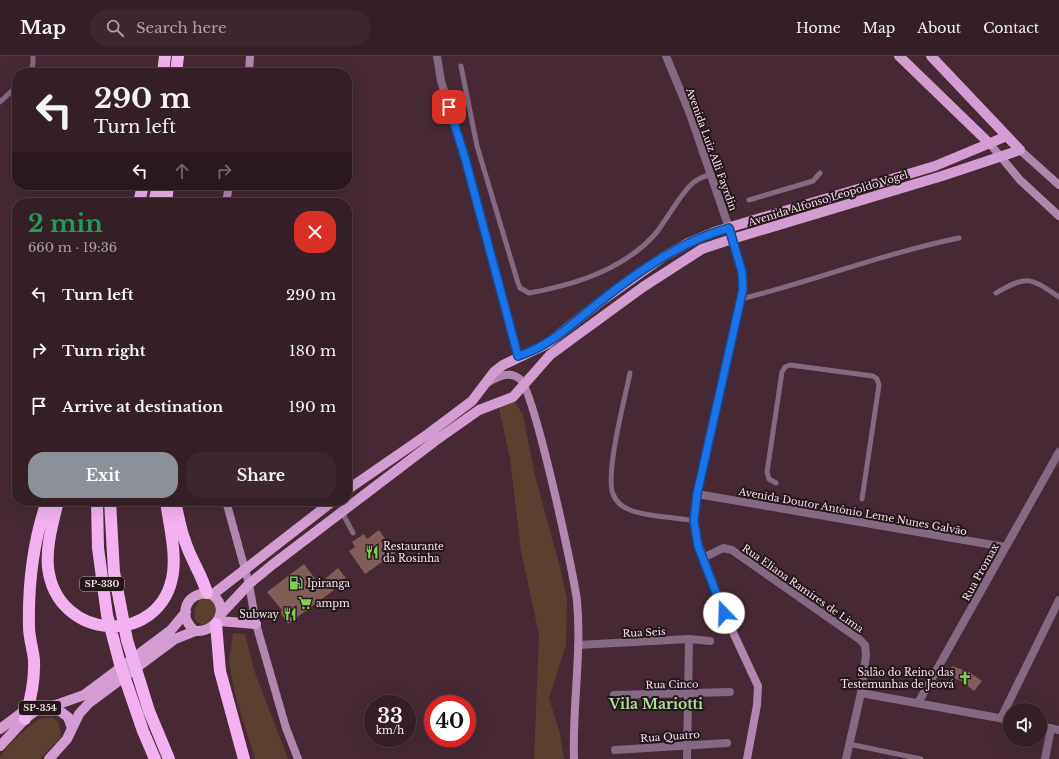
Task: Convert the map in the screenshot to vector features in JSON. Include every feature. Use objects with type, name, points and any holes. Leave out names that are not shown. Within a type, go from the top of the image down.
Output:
[{"type":"highway","points":[[164,68],[165,56]]},
{"type":"highway","points":[[177,68],[178,56]]},
{"type":"highway","points":[[183,56],[183,68]]},
{"type":"highway","points":[[30,712],[34,686],[34,659],[29,628],[31,573],[40,521],[45,506]]},
{"type":"highway","points":[[57,506],[48,554],[52,584],[58,597],[75,616],[91,624],[104,627],[118,627],[135,622],[148,615],[156,609],[164,598],[173,573],[174,555],[167,506]]},
{"type":"highway","name":"SP-330","points":[[97,506],[98,548],[107,615],[120,664],[143,731],[155,759]]},
{"type":"highway","name":"SP-330","points":[[110,506],[114,572],[127,640],[149,711],[169,759]]},
{"type":"highway","points":[[176,506],[185,541],[194,564],[209,594]]},
{"type":"highway","points":[[218,620],[220,671],[244,759]]},
{"type":"main road","points":[[899,56],[990,144]]},
{"type":"main road","points":[[931,56],[1020,150]]},
{"type":"main road","name":"Avenida Alfonso Leopoldo Vogel","points":[[352,487],[428,434],[472,401],[503,365],[518,356],[535,351],[547,344],[600,302],[663,258],[688,243],[714,232],[935,166],[1007,136]]},
{"type":"main road","name":"Avenida Alfonso Leopoldo Vogel","points":[[352,504],[435,441],[479,410],[509,400],[525,385],[550,355],[643,287],[692,255],[732,239],[942,176],[1020,150]]},
{"type":"main road","points":[[246,570],[327,506]]},
{"type":"main road","name":"Avenida Alfonso Leopoldo Vogel","points":[[249,584],[350,506]]},
{"type":"main road","name":"SP-354","points":[[49,759],[67,739],[83,708],[93,694],[173,634],[186,612],[187,604],[192,598],[199,594],[209,594],[246,570]]},
{"type":"main road","name":"SP-354","points":[[173,634],[207,630],[218,620],[249,584]]},
{"type":"main road","points":[[209,594],[217,600],[220,608],[218,620],[256,624]]},
{"type":"main road","points":[[186,612],[187,623],[195,631]]},
{"type":"main road","name":"SP-354","points":[[0,729],[30,712],[84,695],[93,694]]},
{"type":"main road","points":[[53,706],[68,717],[72,728]]},
{"type":"main road","name":"SP-354","points":[[0,746],[30,712]]},
{"type":"street","points":[[249,68],[250,56]]},
{"type":"street","points":[[437,56],[441,81],[465,158],[518,356]]},
{"type":"street","name":"Avenida Luiz Alli Fayrdin","points":[[666,56],[690,114],[729,228],[742,272],[743,289],[697,494],[694,521],[703,558],[724,613],[758,686],[757,705],[747,759]]},
{"type":"street","points":[[990,144],[1020,180],[1059,216]]},
{"type":"street","points":[[1020,150],[1059,185]]},
{"type":"street","points":[[486,383],[506,375],[515,376],[525,385],[548,463],[577,601],[578,645],[574,759]]},
{"type":"street","name":"Rua Promax","points":[[918,703],[1059,452]]},
{"type":"street","name":"Avenida Doutor Antônio Leme Nunes Galvão","points":[[697,494],[1005,547]]},
{"type":"street","points":[[227,506],[246,570],[256,624],[286,728],[298,759]]},
{"type":"street","name":"Rua Eliana Ramires de Lima","points":[[703,558],[723,548],[732,550],[858,639],[864,645],[866,655],[861,693],[846,759]]},
{"type":"street","points":[[861,693],[1001,718],[1059,600]]},
{"type":"street","points":[[687,759],[689,639]]},
{"type":"street","name":"Rua Seis","points":[[578,645],[689,639],[710,641]]},
{"type":"street","name":"Rua Cinco","points":[[614,695],[730,692]]},
{"type":"street","points":[[1046,759],[1055,729]]},
{"type":"street","name":"Rua Quatro","points":[[615,750],[727,743]]},
{"type":"lane","points":[[32,56],[33,64],[32,68]]},
{"type":"lane","points":[[461,66],[477,146],[493,204],[520,288],[529,292],[597,275],[631,256],[642,248],[656,232],[696,180],[711,174]]},
{"type":"lane","points":[[0,102],[12,91]]},
{"type":"lane","points":[[749,200],[813,181],[820,173]]},
{"type":"lane","points":[[741,299],[774,291],[916,246],[959,238]]},
{"type":"lane","points":[[996,293],[1018,281],[1027,280],[1042,286],[1059,297]]},
{"type":"lane","points":[[776,483],[769,478],[767,472],[782,372],[785,367],[790,365],[873,376],[877,379],[878,385],[862,499]]},
{"type":"lane","points":[[630,373],[615,447],[610,481],[612,493],[617,502],[631,511],[694,521]]},
{"type":"lane","points":[[342,512],[353,533]]},
{"type":"lane","points":[[849,744],[921,759]]},
{"type":"shaded area","points":[[506,400],[514,400],[523,415],[535,476],[560,567],[567,599],[566,645],[549,698],[560,734],[564,759],[534,759],[539,635],[521,551],[510,458],[499,409]]},
{"type":"shaded area","points":[[204,597],[215,601],[215,609],[212,619],[206,624],[202,625],[196,621],[194,614],[199,602]]},
{"type":"shaded area","points":[[233,633],[245,634],[254,670],[288,759],[255,759],[235,694],[229,662]]},
{"type":"shaded area","points":[[51,717],[59,722],[61,737],[40,759],[0,759],[1,755],[11,743],[25,730],[38,720]]},
{"type":"building","name":"Restaurante da Rosinha","points":[[379,530],[395,553],[365,574],[349,551],[355,547],[352,542],[364,534],[367,539]]},
{"type":"building","points":[[304,564],[319,584],[338,568],[346,578],[332,586],[334,590],[288,624],[280,612],[282,610],[267,592]]},
{"type":"building","name":"Salão do Reino das Testemunhas de Jeová","points":[[952,666],[969,672],[982,681],[974,691],[963,682],[947,675]]},
{"type":"place","name":"Restaurante da Rosinha","points":[[372,552]]},
{"type":"place","name":"Ipiranga","points":[[296,583]]},
{"type":"place","name":"ampm","points":[[305,603]]},
{"type":"place","name":"Subway","points":[[290,614]]},
{"type":"place","name":"Salão do Reino das Testemunhas de Jeová","points":[[965,678]]},
{"type":"district","name":"Vila Mariotti","points":[[656,704]]},
{"type":"route","points":[[449,107],[465,158],[518,356],[535,351],[547,344],[600,302],[663,258],[688,243],[714,232],[729,228],[742,272],[743,289],[697,494],[694,521],[698,546],[724,613]]}]
